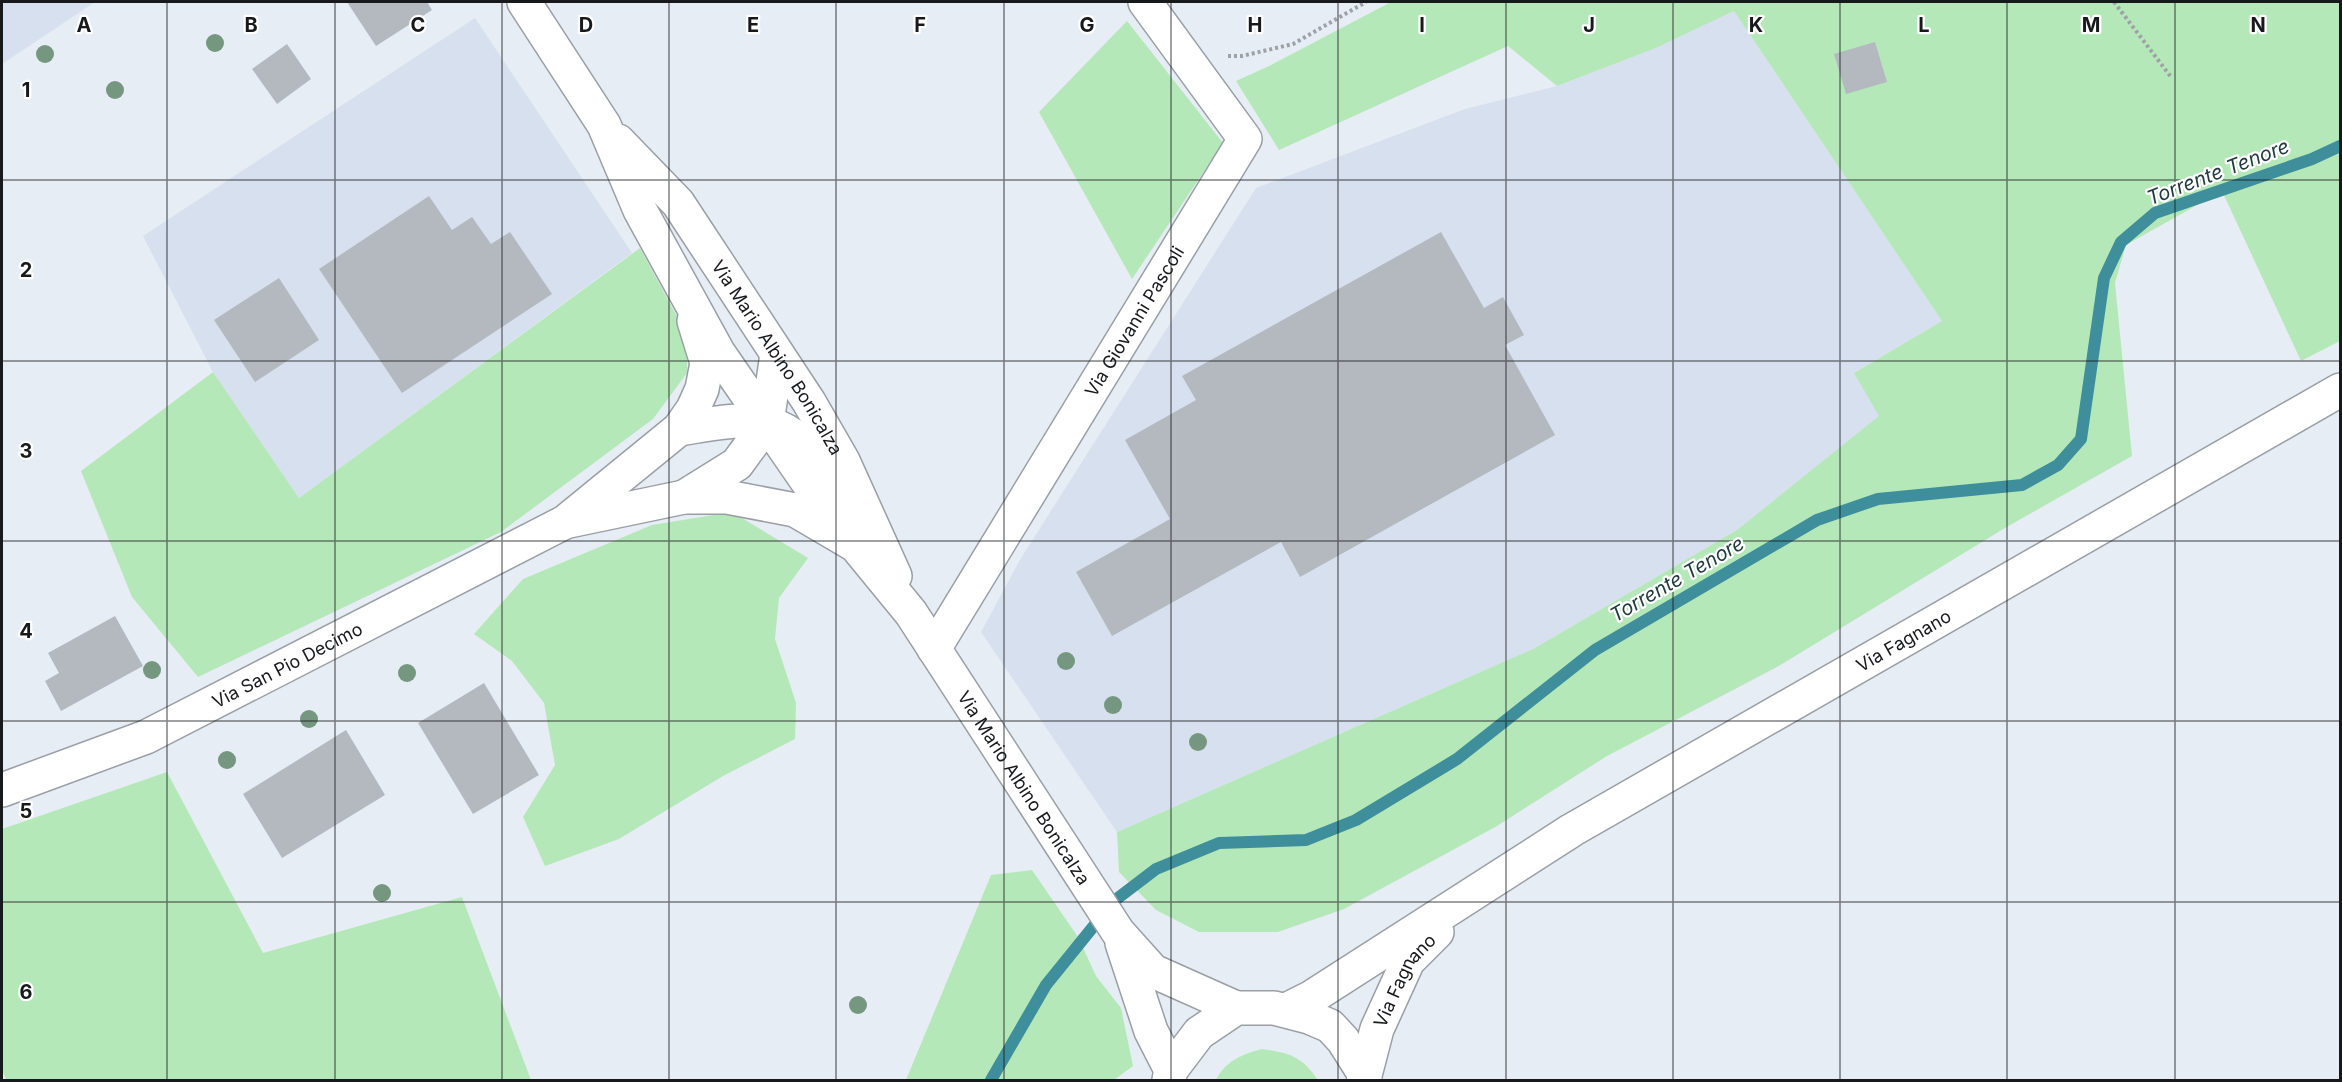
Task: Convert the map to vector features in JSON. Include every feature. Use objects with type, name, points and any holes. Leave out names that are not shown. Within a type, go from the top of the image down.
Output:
[{"type":"street","name":"Via Mario Albino Bonicalza","points":[[524,2],[604,125],[640,210],[718,352],[829,513],[911,613],[1118,932],[1153,971],[1236,1008]]},
{"type":"street","name":"Via Giovanni Pascoli","points":[[934,649],[1245,139],[1186,55],[1145,2]]},
{"type":"street","name":"Via Mario Albino Bonicalza","points":[[604,125],[678,203],[808,402],[843,461],[911,613]]},
{"type":"street","name":"Via San Pio Decimo","points":[[2,790],[146,737],[565,522],[679,429],[693,409],[702,390],[707,363],[685,292]]},
{"type":"street","name":"Via San Pio Decimo","points":[[684,497],[737,464],[767,423],[777,354]]},
{"type":"street","name":"Via Fagnano","points":[[1286,1010],[1312,997],[1572,830],[2340,390]]},
{"type":"street","points":[[679,429],[736,422],[767,423],[801,440],[862,501]]},
{"type":"street","name":"Via San Pio Decimo","points":[[565,522],[684,497],[727,497],[795,510],[856,546]]},
{"type":"street","name":"Via Fagnano","points":[[1365,1080],[1377,1029],[1408,961],[1471,896]]},
{"type":"street","name":"Via Mario Albino Bonicalza","points":[[1118,932],[1151,1031],[1170,1075]]},
{"type":"street","points":[[1170,1075],[1199,1033],[1236,1008],[1274,1008],[1330,1026],[1362,1070],[1365,1080]]},
{"type":"path","points":[[1186,55],[1242,56],[1293,44],[1366,2]]},
{"type":"path","points":[[2114,2],[2171,77]]},
{"type":"shaded area","points":[[2,2],[95,2],[2,64]]},
{"type":"shaded area","points":[[1734,11],[1942,321],[1854,373],[1880,416],[1737,530],[1533,649],[1117,832],[981,632],[1021,558],[1256,188],[1465,109],[1557,86],[1656,48]]},
{"type":"shaded area","points":[[475,18],[632,253],[299,498],[213,372],[143,236]]},
{"type":"green space","points":[[1391,2],[2340,2],[2340,341],[2301,361],[2222,191],[2126,245],[2115,283],[2132,456],[2005,528],[1777,667],[1607,756],[1497,826],[1344,909],[1278,932],[1199,932],[1156,910],[1119,872],[1117,832],[1533,649],[1737,530],[1879,416],[1854,373],[1942,321],[1734,11],[1656,48],[1557,86],[1508,46],[1279,150],[1236,81]]},
{"type":"green space","points":[[1127,21],[1223,143],[1132,279],[1039,112]]},
{"type":"green space","points":[[640,248],[687,335],[687,373],[653,419],[501,532],[198,677],[132,597],[81,471],[213,372],[299,498]]},
{"type":"green space","points":[[732,512],[808,558],[779,598],[775,639],[796,703],[795,739],[723,776],[619,839],[545,866],[523,817],[555,765],[544,703],[512,661],[474,634],[523,579],[652,525]]},
{"type":"green space","points":[[167,772],[263,953],[462,897],[531,1080],[6,1080],[2,1070],[2,829]]},
{"type":"green space","points":[[1032,870],[1078,937],[1096,976],[1121,1008],[1133,1066],[1114,1080],[906,1080],[991,875]]},
{"type":"green space","points":[[1262,1049],[1295,1057],[1318,1080],[1216,1080],[1224,1068],[1235,1059]]},
{"type":"building","points":[[347,2],[427,2],[432,10],[376,46]]},
{"type":"building","points":[[1875,42],[1887,82],[1846,94],[1834,54]]},
{"type":"building","points":[[287,44],[311,79],[277,104],[252,69]]},
{"type":"building","points":[[429,196],[452,230],[472,217],[491,244],[510,232],[552,294],[402,393],[319,269]]},
{"type":"building","points":[[1441,232],[1484,308],[1503,297],[1524,335],[1505,345],[1555,435],[1300,577],[1281,542],[1112,636],[1076,572],[1170,519],[1125,440],[1196,400],[1182,376]]},
{"type":"building","points":[[279,278],[319,340],[255,382],[214,320]]},
{"type":"building","points":[[115,616],[143,666],[61,711],[45,681],[59,673],[48,653]]},
{"type":"building","points":[[484,683],[539,775],[473,814],[418,723]]},
{"type":"building","points":[[346,730],[385,795],[282,858],[243,794]]},
{"type":"waterway","name":"Torrente Tenore","points":[[991,1080],[1046,985],[1114,901],[1156,869],[1219,843],[1306,840],[1356,820],[1457,759],[1595,650],[1817,520],[1878,499],[2022,485],[2058,465],[2081,439],[2104,278],[2121,242],[2155,213],[2312,159],[2340,146]]}]
